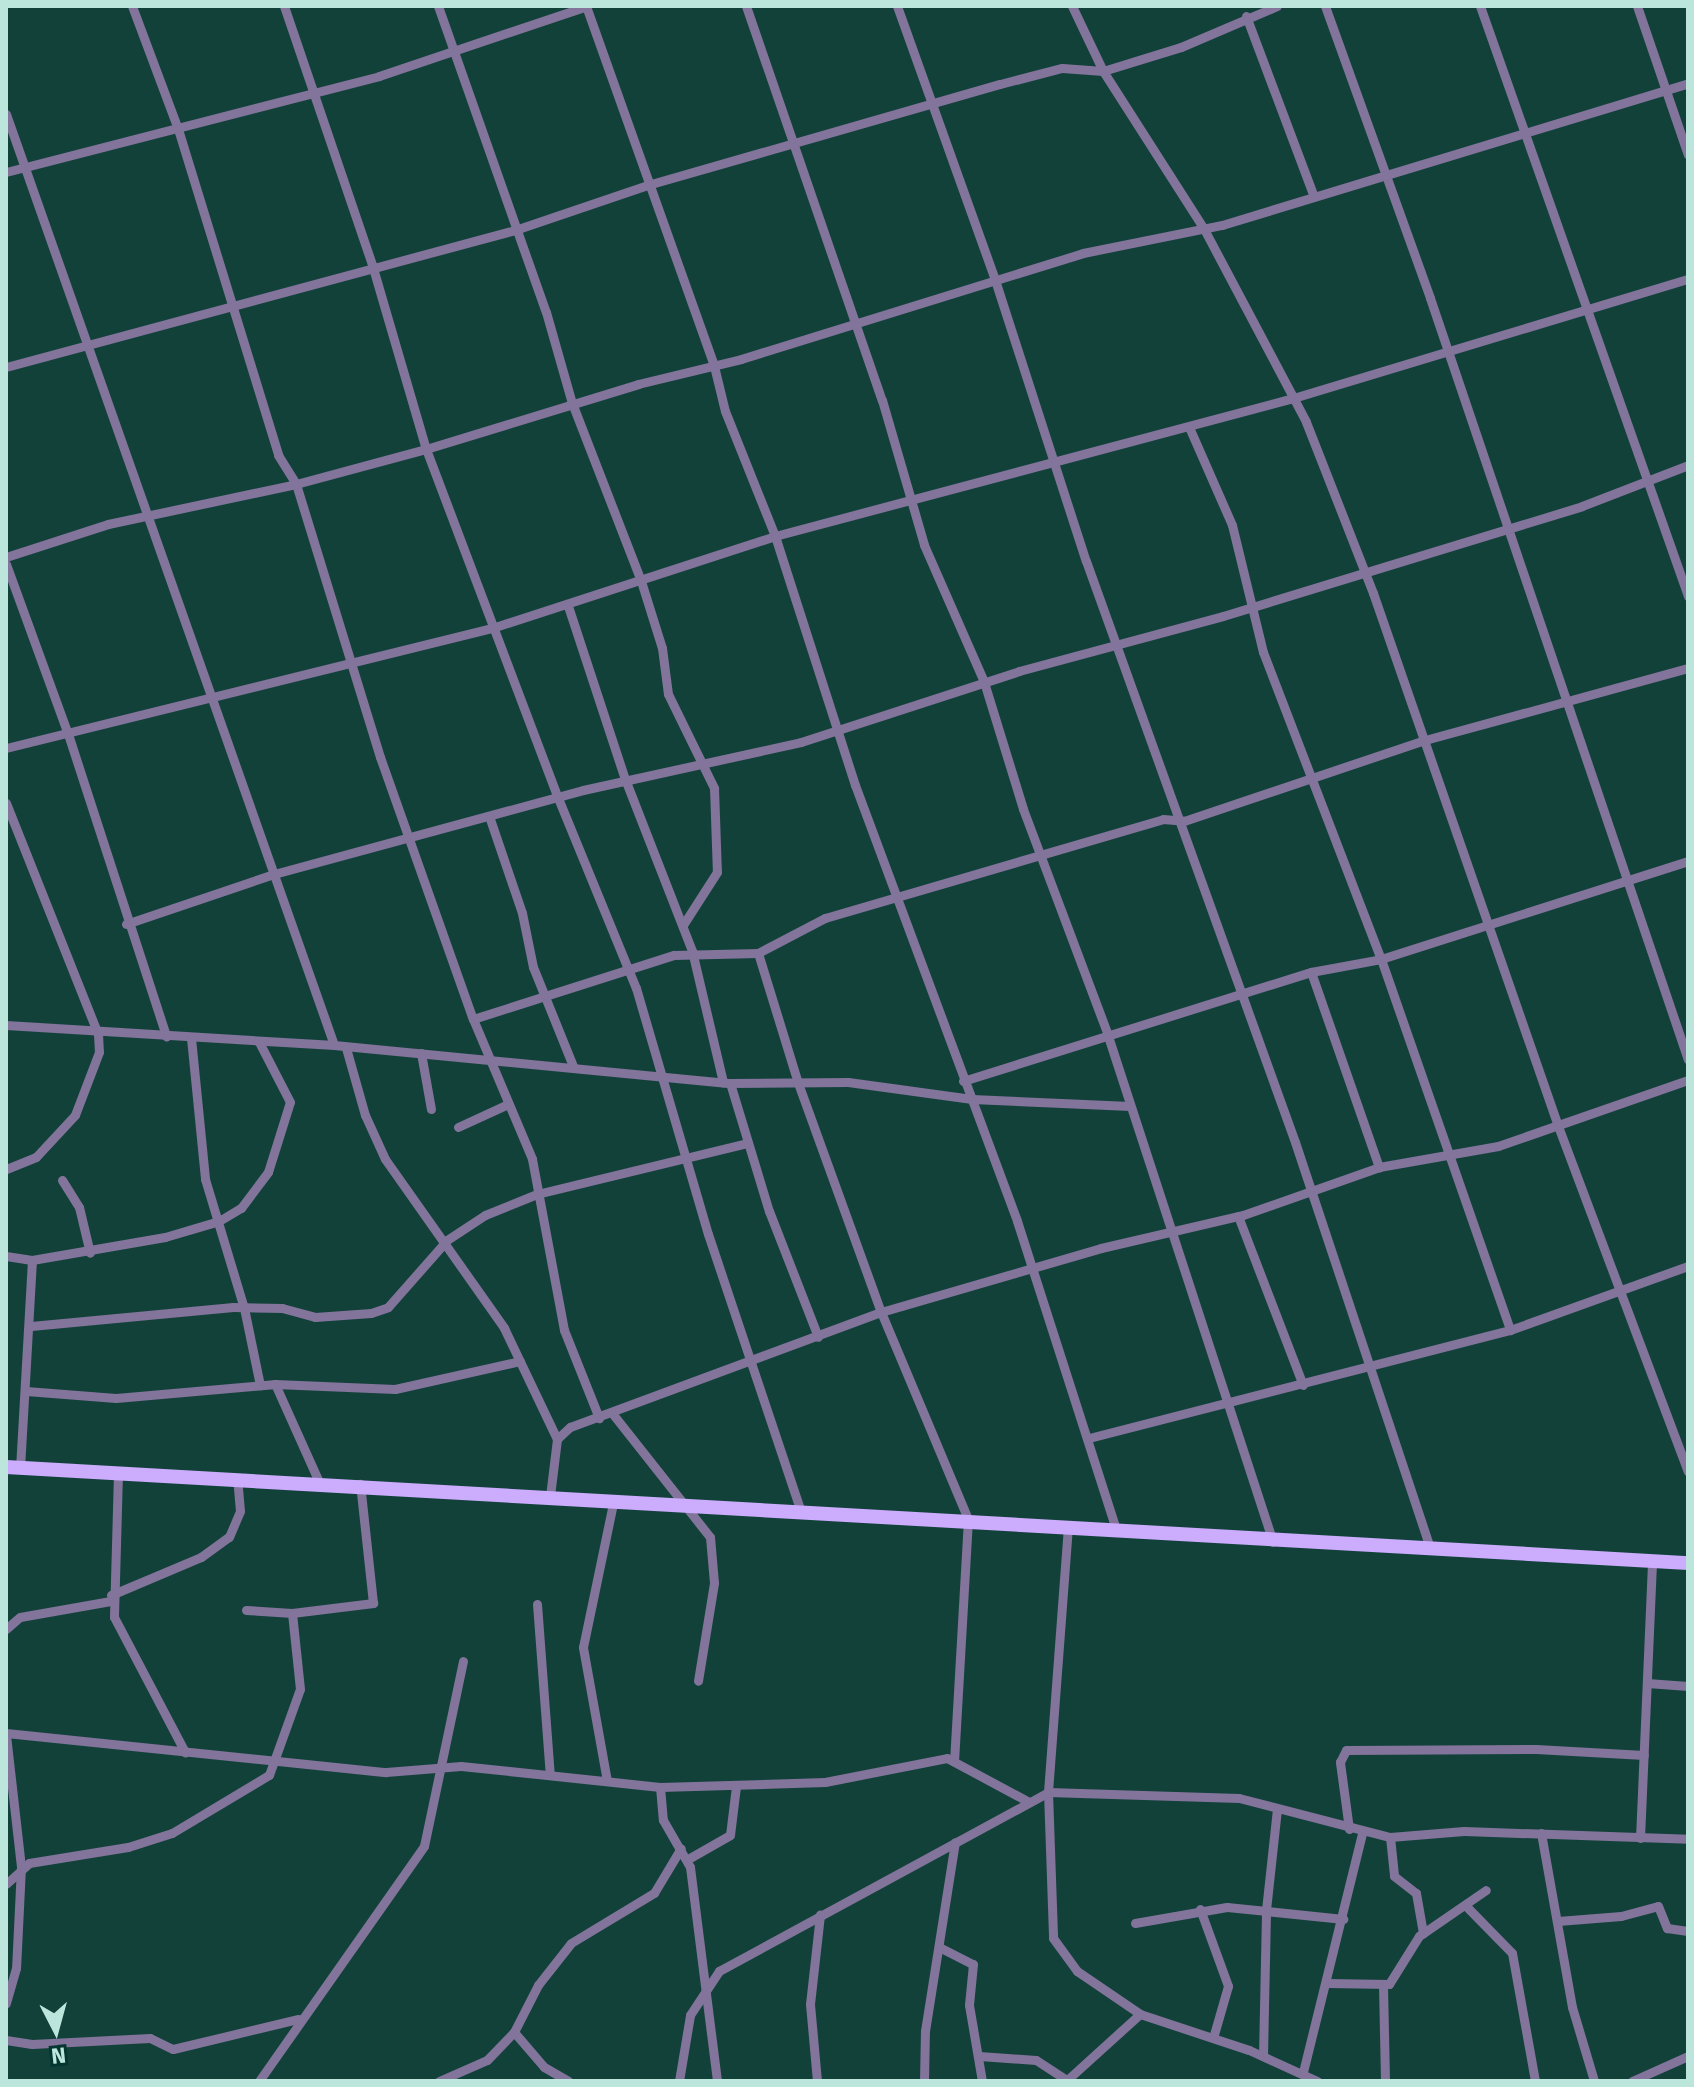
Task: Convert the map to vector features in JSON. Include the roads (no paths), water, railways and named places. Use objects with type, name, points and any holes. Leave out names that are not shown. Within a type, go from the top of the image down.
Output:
[{"type":"main road","points":[[13,1467],[800,1509],[1273,1542],[1688,1563]]},
{"type":"street","points":[[132,6],[178,129],[229,307],[278,455],[296,484],[348,661],[473,1019],[506,1105],[526,1140],[570,1353],[599,1418]]},
{"type":"street","points":[[284,6],[310,93],[373,268],[426,449],[492,628],[629,972],[663,1073],[683,1155],[800,1509]]},
{"type":"street","points":[[438,6],[572,403],[641,581],[662,648],[668,694],[705,765],[717,802],[720,858],[703,900],[683,925]]},
{"type":"street","points":[[6,172],[310,93],[453,51],[586,6],[714,366],[725,411],[775,536],[837,730],[1033,1268],[1116,1529]]},
{"type":"street","points":[[746,6],[856,324],[910,504],[984,682],[1042,857],[1107,1033],[1273,1542]]},
{"type":"street","points":[[897,6],[995,280],[1057,463],[1086,561],[1184,821],[1430,1549]]},
{"type":"street","points":[[1072,6],[1103,71],[1204,229],[1290,399],[1306,422],[1425,740],[1558,1126],[1687,1466]]},
{"type":"street","points":[[6,367],[91,348],[229,307],[515,230],[651,184],[1062,68],[1103,71],[1181,47],[1246,16],[1277,6]]},
{"type":"street","points":[[1325,6],[1447,348],[1688,1060]]},
{"type":"street","points":[[1480,6],[1688,596]]},
{"type":"street","points":[[1637,6],[1688,155]]},
{"type":"street","points":[[1246,16],[1314,197]]},
{"type":"street","points":[[6,557],[150,513],[296,484],[426,449],[572,403],[714,366],[856,324],[1083,253],[1204,229],[1384,177],[1688,83]]},
{"type":"street","points":[[6,114],[22,168],[150,513],[210,698],[334,1045]]},
{"type":"street","points":[[6,748],[348,661],[492,628],[568,606],[775,536],[910,504],[1290,399],[1447,348],[1688,279]]},
{"type":"street","points":[[1189,427],[1232,525],[1263,652],[1381,959],[1510,1330]]},
{"type":"street","points":[[126,924],[274,874],[625,779],[705,765],[837,730],[984,682],[1252,607],[1508,529],[1688,465]]},
{"type":"street","points":[[6,564],[68,734],[126,924],[166,1036]]},
{"type":"street","points":[[568,606],[625,779],[692,951],[727,1082],[793,1282],[818,1337]]},
{"type":"street","points":[[473,1019],[692,951],[758,953],[814,923],[1163,819],[1184,821],[1425,740],[1688,668]]},
{"type":"street","points":[[6,803],[98,1034],[99,1052],[75,1115],[36,1157],[6,1169]]},
{"type":"street","points":[[489,816],[544,997],[573,1066]]},
{"type":"street","points":[[963,1081],[1107,1033],[1244,997],[1311,972],[1381,959],[1688,861]]},
{"type":"street","points":[[758,953],[798,1083],[881,1312],[968,1519],[954,1759]]},
{"type":"street","points":[[1311,972],[1379,1167]]},
{"type":"street","points":[[6,1025],[98,1034],[334,1045],[663,1073],[727,1082],[848,1082],[972,1099],[1130,1106]]},
{"type":"street","points":[[191,1038],[205,1179],[244,1308],[260,1385]]},
{"type":"street","points":[[6,1256],[32,1260],[90,1253],[219,1221],[241,1208],[258,1187],[286,1122],[288,1098],[259,1042]]},
{"type":"street","points":[[346,1048],[365,1115],[385,1159],[447,1240],[520,1361],[557,1439],[550,1496]]},
{"type":"street","points":[[421,1053],[431,1109]]},
{"type":"street","points":[[557,1439],[570,1427],[754,1363],[881,1312],[1033,1268],[1238,1216],[1312,1193],[1379,1167],[1449,1158],[1558,1126],[1688,1080]]},
{"type":"street","points":[[458,1127],[506,1105]]},
{"type":"street","points":[[31,1326],[244,1308],[282,1308],[315,1317],[382,1311],[447,1240],[475,1220],[537,1194],[683,1155],[748,1143]]},
{"type":"street","points":[[62,1180],[84,1219],[90,1253]]},
{"type":"street","points":[[1238,1216],[1303,1385]]},
{"type":"street","points":[[13,1467],[26,1391],[32,1260]]},
{"type":"street","points":[[1089,1438],[1510,1330],[1566,1313],[1619,1288],[1688,1266]]},
{"type":"street","points":[[26,1391],[116,1398],[275,1384],[395,1389],[520,1361]]},
{"type":"street","points":[[275,1384],[319,1482]]},
{"type":"street","points":[[612,1413],[680,1503],[703,1525],[715,1561],[698,1681]]},
{"type":"street","points":[[118,1473],[111,1598],[120,1631],[185,1752]]},
{"type":"street","points":[[6,1629],[20,1617],[111,1598],[201,1557],[229,1537],[240,1511],[237,1478]]},
{"type":"street","points":[[246,1610],[292,1613],[373,1603],[360,1484]]},
{"type":"street","points":[[607,1781],[583,1647],[614,1499]]},
{"type":"street","points":[[1068,1526],[1048,1792],[1053,1938],[1077,1971],[1140,2014],[1263,2056],[1317,2081]]},
{"type":"street","points":[[1640,1838],[1652,1561]]},
{"type":"street","points":[[537,1604],[550,1775]]},
{"type":"street","points":[[6,1884],[21,1867],[128,1847],[172,1833],[269,1775],[300,1689],[292,1613]]},
{"type":"street","points":[[259,2081],[298,2019],[424,1846],[463,1661]]},
{"type":"street","points":[[1647,1683],[1688,1686]]},
{"type":"street","points":[[6,2004],[16,1968],[21,1867],[6,1734],[386,1772],[442,1766],[660,1787],[825,1782],[933,1758],[954,1759],[1029,1802]]},
{"type":"street","points":[[1349,1829],[1340,1762],[1346,1750],[1536,1749],[1644,1755]]},
{"type":"street","points":[[688,1859],[730,1835],[736,1786]]},
{"type":"street","points":[[660,1787],[663,1820],[688,1859],[717,2081]]},
{"type":"street","points":[[679,2081],[690,2015],[706,1987],[728,1965],[820,1915],[892,1881],[955,1842],[1048,1792],[1220,1796],[1362,1834],[1390,1837],[1464,1831],[1688,1839]]},
{"type":"street","points":[[1263,2056],[1266,1910],[1277,1809]]},
{"type":"street","points":[[1541,1833],[1579,2036],[1594,2081]]},
{"type":"street","points":[[1303,2072],[1328,1983],[1362,1834]]},
{"type":"street","points":[[1390,1837],[1394,1876],[1416,1893],[1423,1933]]},
{"type":"street","points":[[924,2081],[925,2031],[955,1842]]},
{"type":"street","points":[[439,2081],[487,2060],[514,2032],[538,1985],[571,1943],[654,1893],[681,1848]]},
{"type":"street","points":[[1328,1983],[1383,1985],[1394,1978],[1423,1933],[1486,1890]]},
{"type":"street","points":[[1465,1905],[1512,1953],[1535,2081]]},
{"type":"street","points":[[1558,1921],[1621,1916],[1658,1906],[1667,1928],[1688,1931]]},
{"type":"street","points":[[1200,1909],[1228,1986],[1213,2038]]},
{"type":"street","points":[[1135,1923],[1200,1909],[1266,1910],[1343,1919]]},
{"type":"street","points":[[817,2081],[810,2004],[820,1915]]},
{"type":"street","points":[[939,1947],[973,1964],[969,2005],[982,2081]]},
{"type":"street","points":[[1383,1985],[1385,2081]]},
{"type":"street","points":[[979,2056],[1036,2060],[1066,2080],[1140,2014]]},
{"type":"street","points":[[6,2040],[32,2044],[150,2038],[173,2049],[298,2019]]},
{"type":"street","points":[[514,2032],[544,2067],[568,2081]]},
{"type":"street","points":[[1632,2081],[1688,2056]]}]
